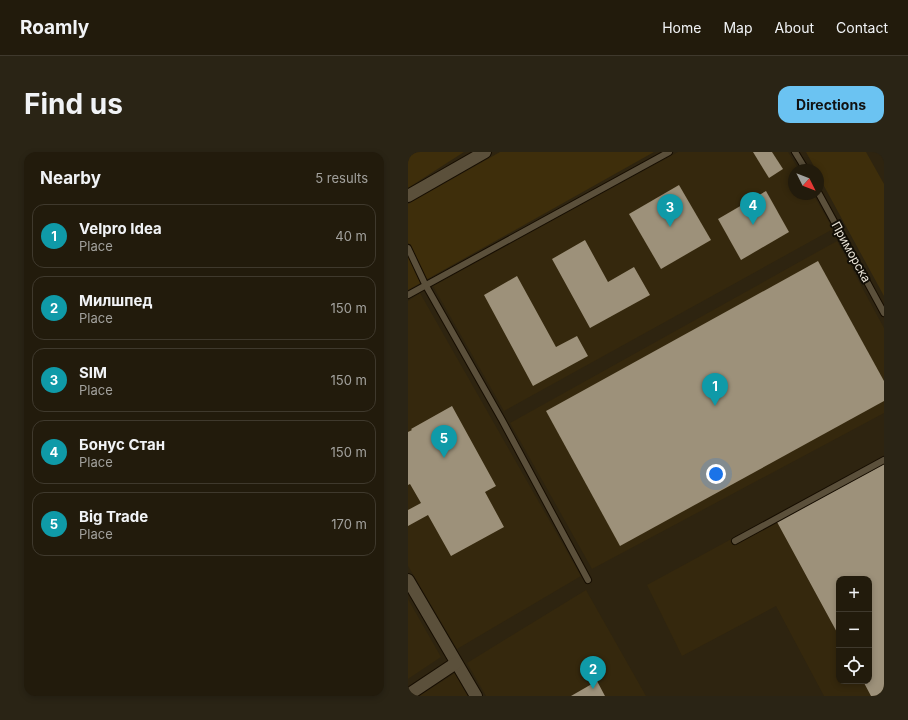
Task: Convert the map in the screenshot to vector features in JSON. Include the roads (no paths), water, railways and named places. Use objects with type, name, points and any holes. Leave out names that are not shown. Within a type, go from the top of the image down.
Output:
[{"type":"street","points":[[408,196],[485,152]]},
{"type":"street","points":[[408,580],[476,696]]},
{"type":"street","points":[[408,695],[456,663]]},
{"type":"lane","points":[[408,295],[669,152]]},
{"type":"lane","points":[[795,152],[802,164]]},
{"type":"lane","name":"Приморска","points":[[822,200],[884,313]]},
{"type":"lane","points":[[408,248],[426,284],[502,420],[588,580]]},
{"type":"lane","points":[[735,541],[884,460]]},
{"type":"place","name":"Бонус Стан","points":[[753,225]]},
{"type":"place","name":"SIM","points":[[670,227]]},
{"type":"place","name":"Velpro Idea","points":[[715,406]]},
{"type":"place","name":"Big Trade","points":[[444,458]]},
{"type":"place","name":"Милшпед","points":[[593,689]]}]
